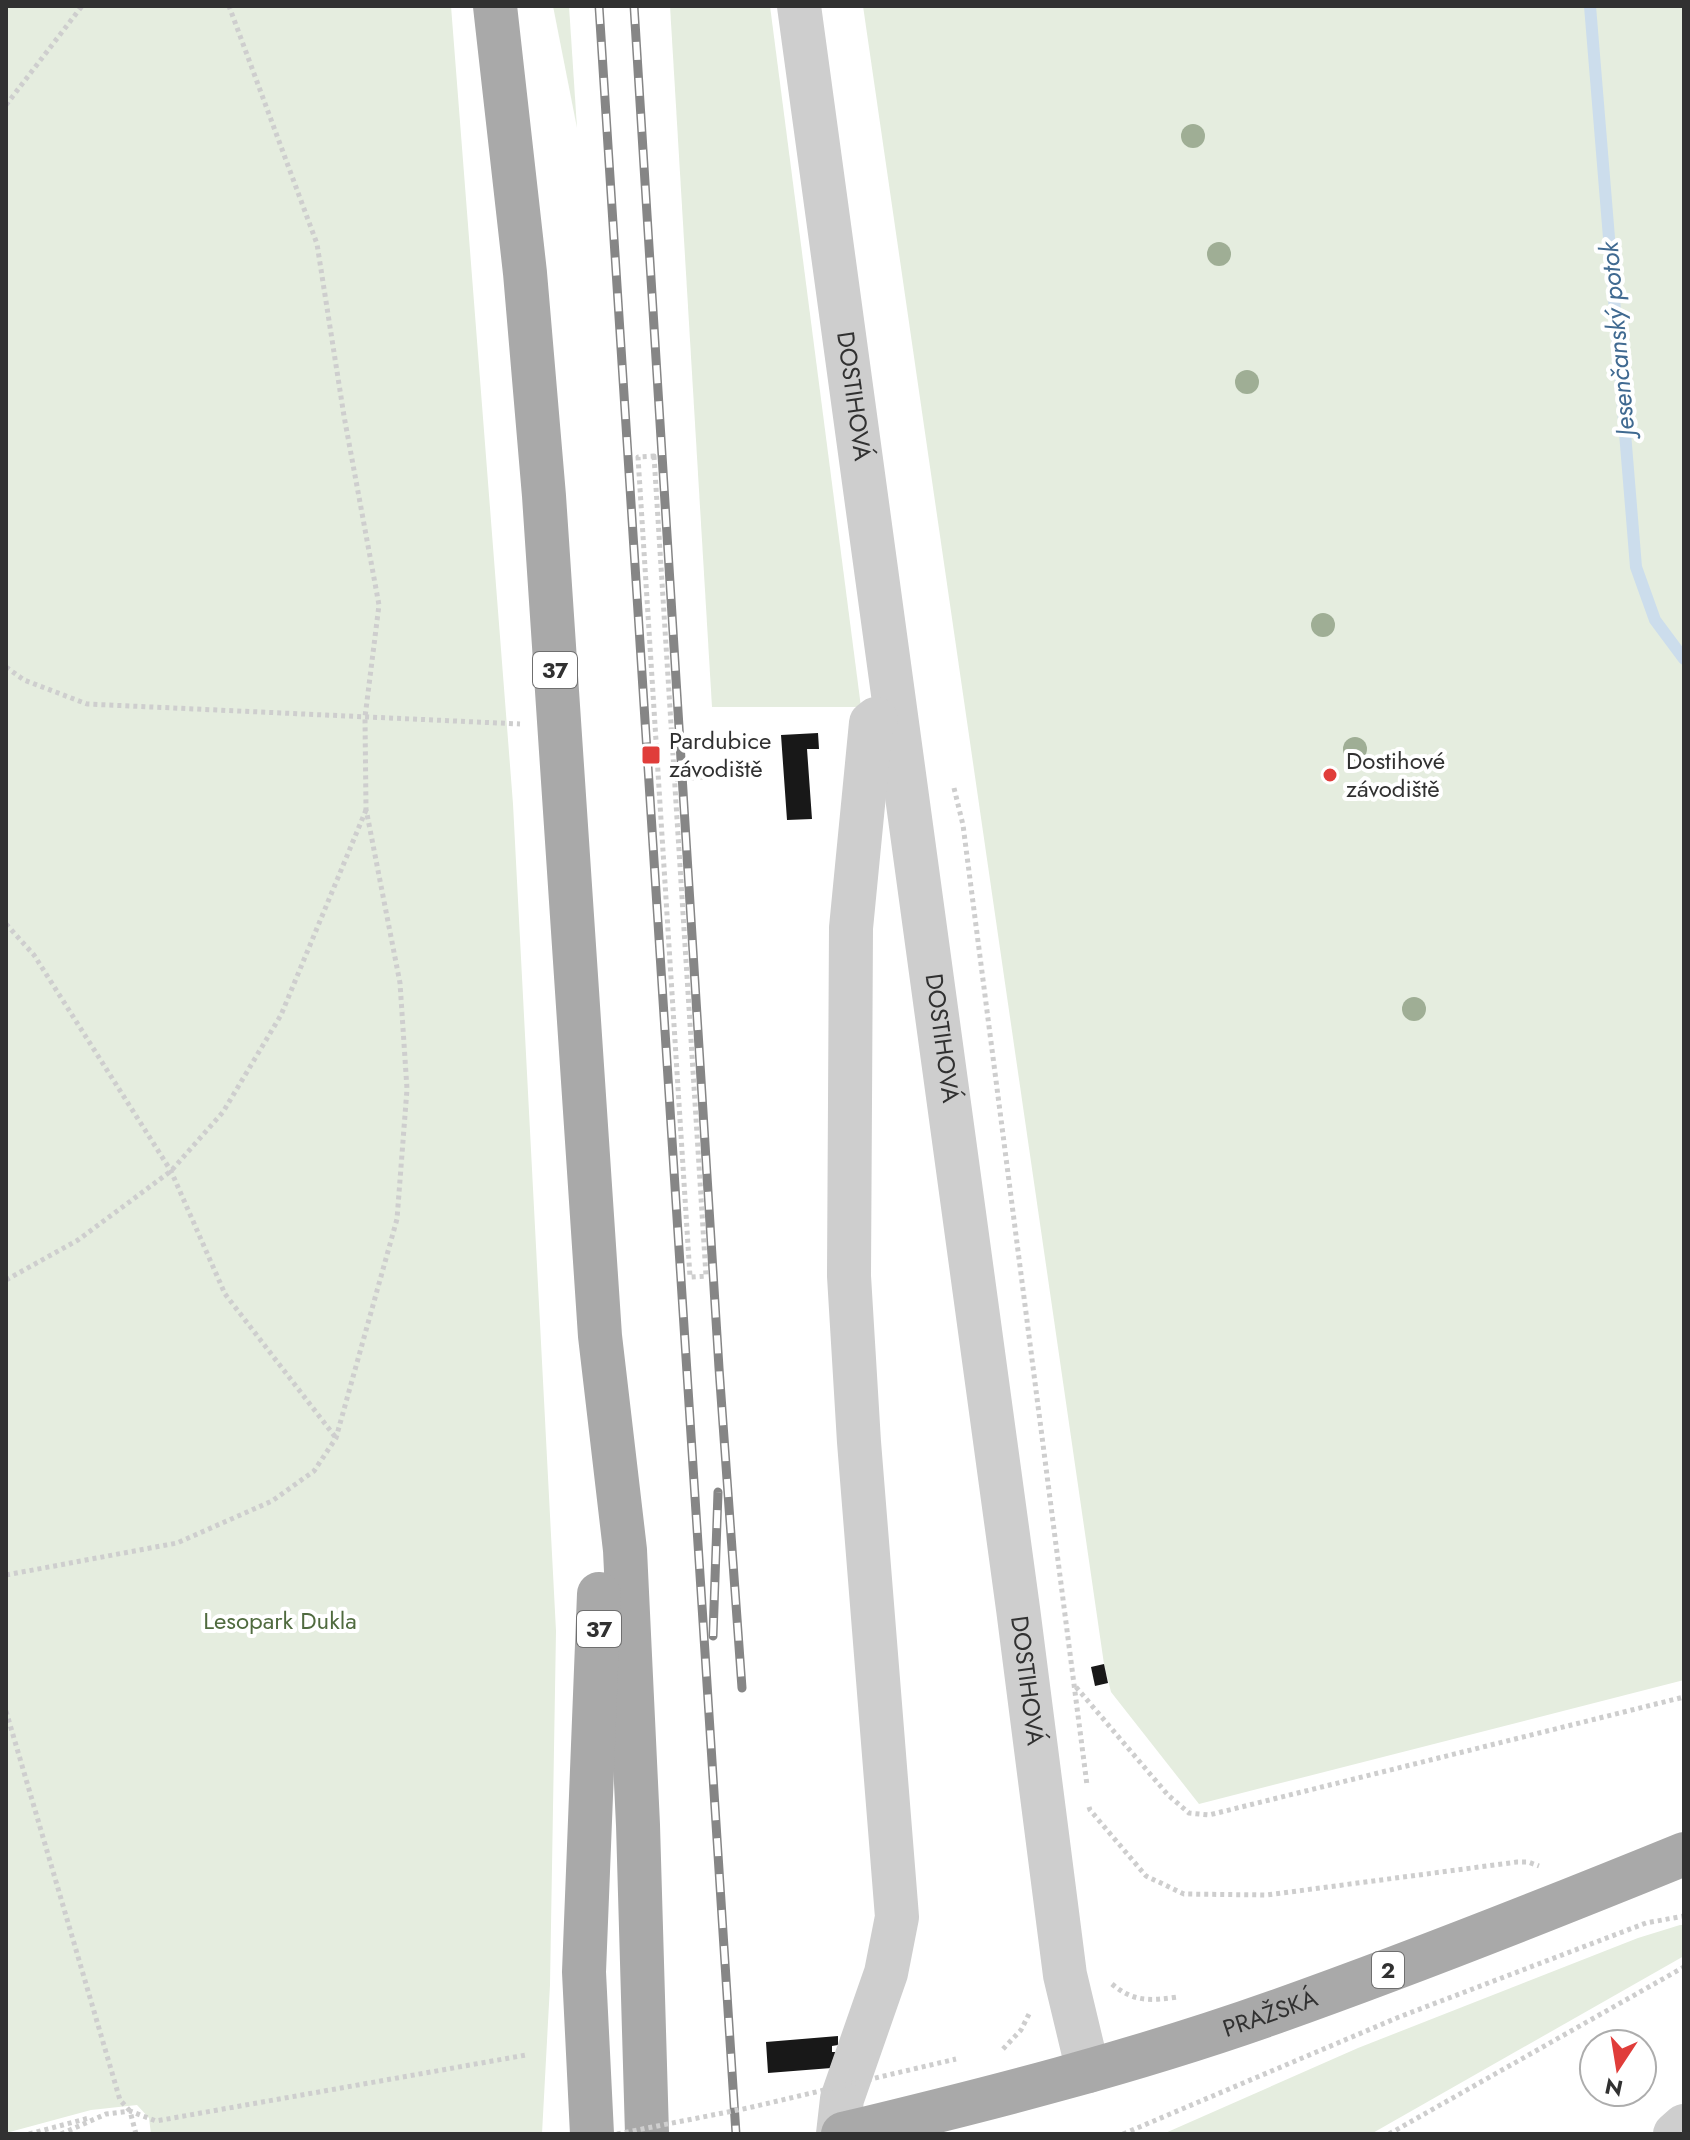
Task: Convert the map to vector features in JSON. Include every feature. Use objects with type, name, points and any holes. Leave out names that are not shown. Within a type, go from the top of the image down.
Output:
[{"type":"main road","name":"37","points":[[495,6],[525,273],[543,480],[600,1336],[625,1550],[638,1825],[647,2134]]},
{"type":"main road","name":"37","points":[[592,2134],[584,1972],[599,1646],[600,1336]]},
{"type":"main road","name":"PRAŽSKÁ","points":[[840,2134],[966,2105],[1088,2071],[1274,2012],[1542,1890],[1684,1854]]},
{"type":"street","name":"DOSTIHOVÁ","points":[[799,6],[985,1345],[1065,1975],[1088,2071]]},
{"type":"street","points":[[840,2134],[842,2099],[886,1973],[897,1917],[859,1442],[849,1276],[851,928],[871,723],[876,719]]},
{"type":"street","points":[[1675,2134],[1684,2126]]},
{"type":"path","points":[[6,105],[82,6]]},
{"type":"path","points":[[6,1575],[177,1543],[272,1501],[314,1471],[336,1438],[397,1219],[407,1089],[400,983],[366,809],[365,717],[379,605],[344,416],[317,244],[229,6]]},
{"type":"path","points":[[654,456],[675,779],[706,1276],[690,1277],[638,457],[654,456]]},
{"type":"path","points":[[6,667],[24,680],[87,704],[523,724]]},
{"type":"path","points":[[675,779],[748,774]]},
{"type":"path","points":[[952,779],[963,825],[1090,1810],[1146,1876],[1184,1894],[1267,1895],[1528,1862],[1542,1868],[1542,1890],[1573,1951]]},
{"type":"path","points":[[6,1280],[78,1240],[171,1171],[223,1112],[281,1015],[366,809]]},
{"type":"path","points":[[6,924],[34,955],[171,1171],[225,1294],[336,1438]]},
{"type":"path","points":[[1076,1687],[1168,1795],[1189,1813],[1209,1815],[1684,1697]]},
{"type":"path","points":[[6,1711],[120,2100],[130,2111],[156,2121],[526,2055]]},
{"type":"path","points":[[1123,2134],[1399,2017],[1646,1923],[1684,1916]]},
{"type":"path","points":[[1065,1975],[1100,1966],[1107,1979],[1118,1989],[1144,2001],[1191,1993]]},
{"type":"path","points":[[1389,2134],[1684,1967]]},
{"type":"path","points":[[617,2134],[748,2108],[956,2059]]},
{"type":"path","points":[[29,2134],[106,2114],[130,2111]]},
{"type":"path","points":[[130,2111],[136,2134]]},
{"type":"path","points":[[61,2134],[106,2114]]},
{"type":"green space","name":"Lesopark Dukla","points":[[6,6],[451,6],[513,804],[556,1631],[550,1985],[542,2134],[151,2134],[149,2118],[137,2105],[91,2110],[6,2133]]},
{"type":"green space","points":[[553,6],[569,6],[577,128]]},
{"type":"green space","points":[[670,6],[770,6],[861,707],[712,707]]},
{"type":"green space","name":"Dostihové závodiště","points":[[863,6],[1684,6],[1684,1680],[1199,1804],[1111,1692],[1104,1664]]},
{"type":"green space","points":[[1684,1925],[1684,1956],[1371,2134],[1163,2134],[1358,2048],[1638,1938]]},
{"type":"building","points":[[818,733],[819,749],[807,749],[812,819],[787,820],[781,735]]},
{"type":"building","points":[[1104,1664],[1108,1683],[1095,1686],[1091,1667]]},
{"type":"building","points":[[838,2036],[838,2045],[832,2046],[832,2052],[843,2052],[844,2067],[768,2073],[766,2042]]},
{"type":"waterway","name":"Jesenčanský potok","points":[[1590,6],[1636,567],[1655,620],[1684,659]]},
{"type":"railway","points":[[599,6],[736,2134]]},
{"type":"railway","points":[[634,6],[719,1368],[742,1688]]},
{"type":"railway","points":[[713,1636],[718,1492]]},
{"type":"place","name":"Pardubice závodiště","points":[[651,755]]},
{"type":"place","name":"Dostihové závodiště","points":[[1330,775]]}]
